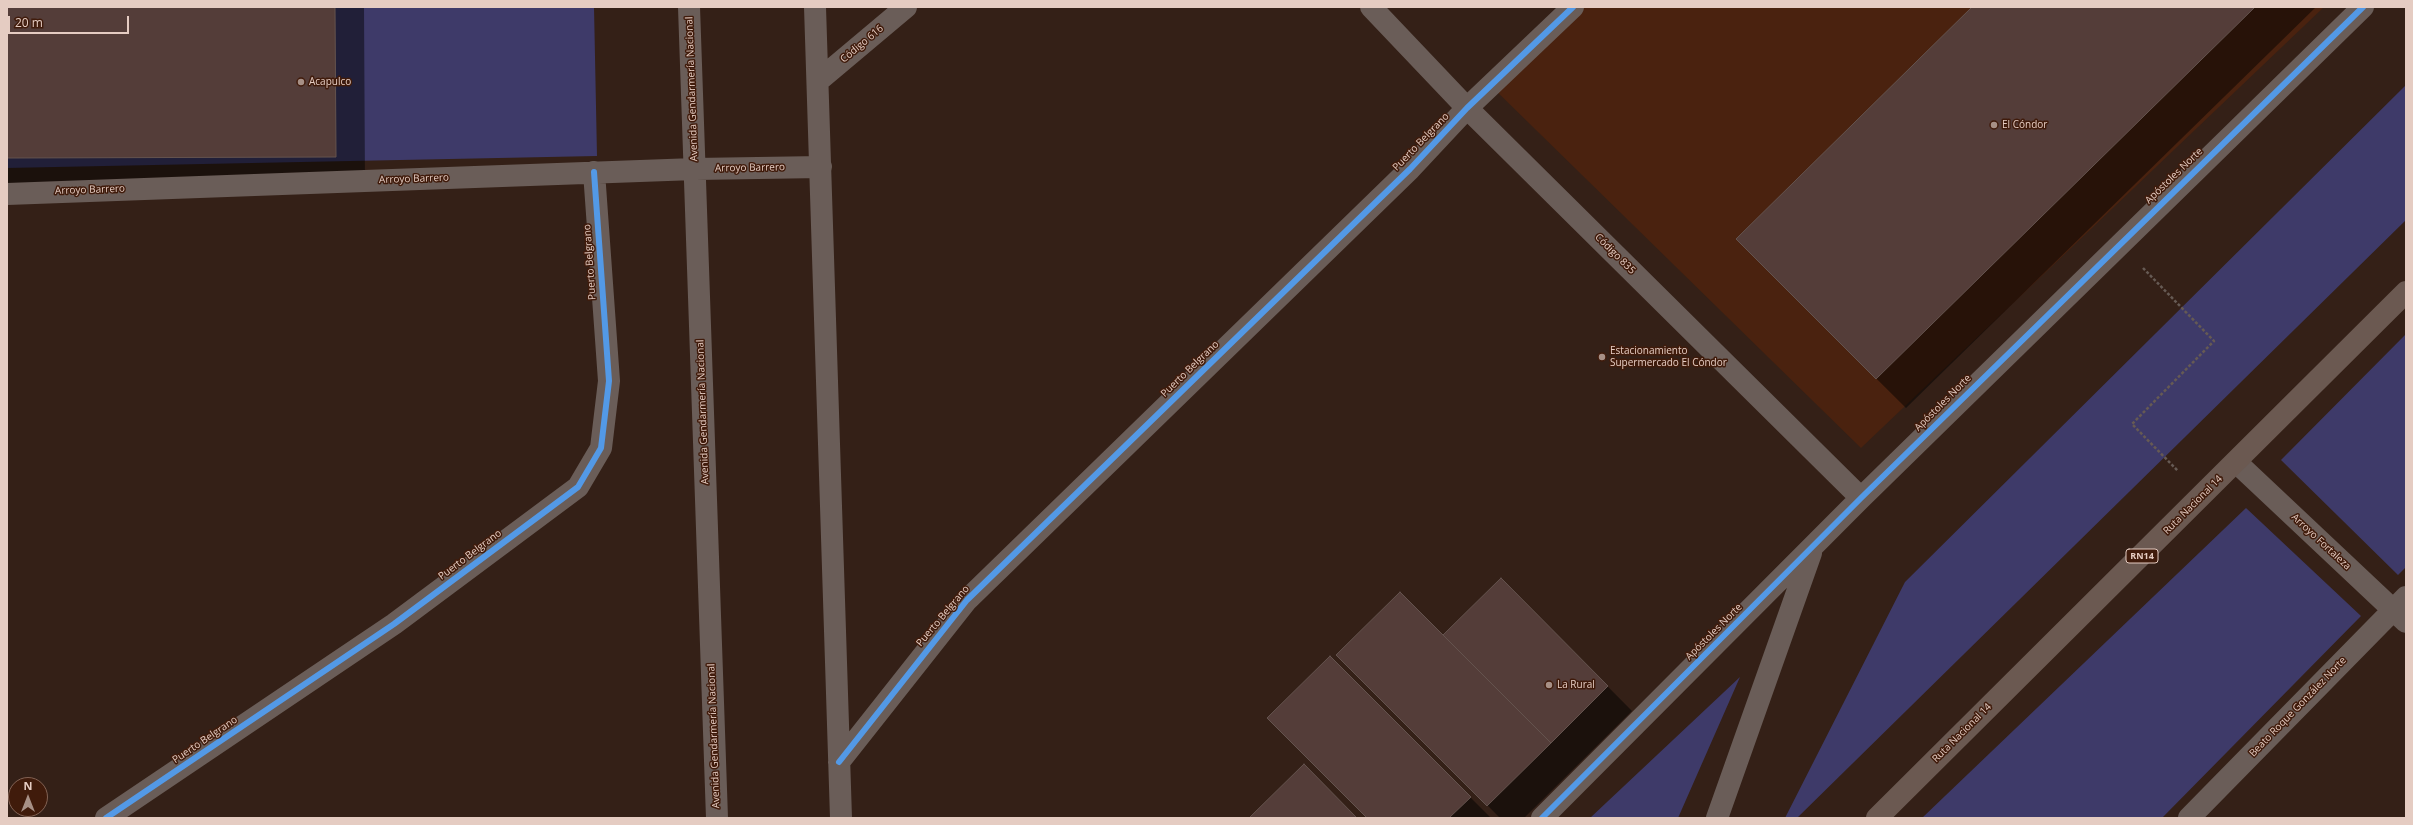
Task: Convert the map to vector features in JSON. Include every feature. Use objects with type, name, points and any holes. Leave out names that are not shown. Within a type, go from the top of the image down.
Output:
[{"type":"highway","name":"Ruta Nacional 14","points":[[1877,818],[2406,292]]},
{"type":"street","name":"Avenida Gendarmería Nacional","points":[[690,7],[717,818]]},
{"type":"street","points":[[815,7],[841,818]]},
{"type":"street","name":"Código 616","points":[[818,81],[906,7]]},
{"type":"street","name":"Código 835","points":[[1371,7],[1467,108],[1861,498]]},
{"type":"street","name":"Puerto Belgrano","points":[[839,762],[967,600],[1410,168],[1467,108],[1574,7]]},
{"type":"street","name":"Apóstoles Norte","points":[[1542,818],[1814,544],[2363,7]]},
{"type":"street","name":"Arroyo Barrero","points":[[7,194],[695,168],[820,167]]},
{"type":"street","name":"Puerto Belgrano","points":[[106,818],[394,624],[578,487],[601,448],[609,381],[594,172]]},
{"type":"street","name":"Arroyo Fortaleza","points":[[2236,462],[2402,609]]},
{"type":"street","points":[[1717,818],[1814,544]]},
{"type":"street","name":"Beato Roque González Norte","points":[[2189,818],[2402,609]]},
{"type":"path","points":[[2119,244],[2214,341],[2132,424],[2202,496]]},
{"type":"shaded area","name":"Acapulco","points":[[7,7],[594,7],[597,156],[7,168]]},
{"type":"shaded area","points":[[1561,7],[2324,7],[1861,448],[1488,83]]},
{"type":"shaded area","points":[[2406,85],[2406,220],[1797,818],[1785,818],[1905,582]]},
{"type":"shaded area","points":[[2406,334],[2406,567],[2398,575],[2281,460]]},
{"type":"shaded area","points":[[2246,508],[2361,616],[2162,818],[1922,818]]},
{"type":"shaded area","points":[[1740,677],[1678,818],[1590,818]]},
{"type":"building","points":[[7,7],[335,7],[336,157],[7,158]]},
{"type":"building","name":"El Cóndor","points":[[1972,7],[2255,7],[1876,379],[1736,239]]},
{"type":"building","points":[[1501,578],[1608,686],[1551,743],[1443,635]]},
{"type":"building","points":[[1400,592],[1551,743],[1487,806],[1336,655]]},
{"type":"building","points":[[1330,656],[1471,797],[1449,818],[1367,818],[1267,718]]},
{"type":"building","points":[[1304,764],[1357,818],[1249,818]]},
{"type":"cycle path","points":[[839,762],[967,600],[1410,169],[1467,108],[1573,7]]},
{"type":"cycle path","points":[[1542,818],[1861,498],[2363,7]]},
{"type":"cycle path","points":[[106,818],[394,624],[578,487],[601,448],[609,381],[594,172]]},
{"type":"place","name":"Acapulco","points":[[301,82]]},
{"type":"place","name":"El Cóndor","points":[[1994,125]]},
{"type":"place","name":"Estacionamiento Supermercado El Cóndor","points":[[1602,357]]},
{"type":"place","name":"La Rural","points":[[1549,685]]}]
